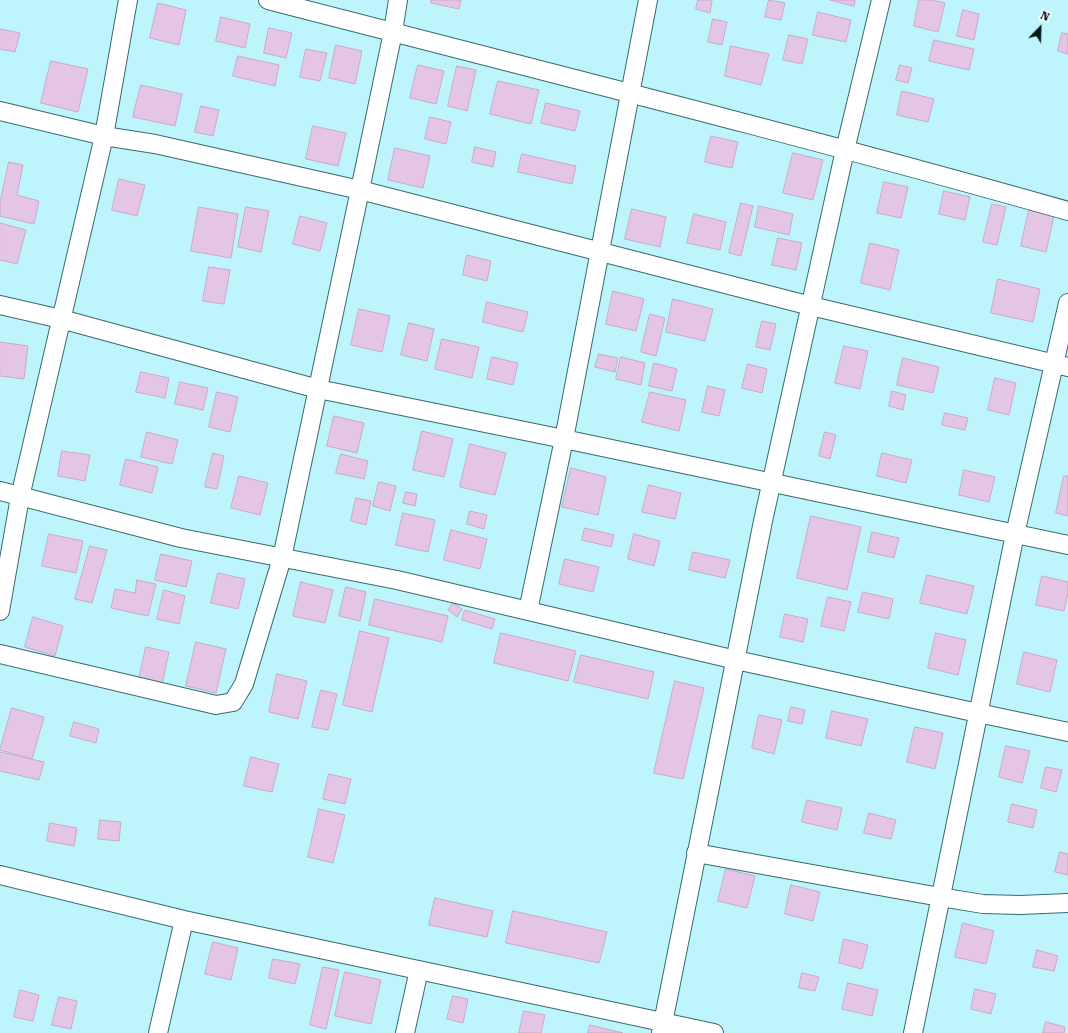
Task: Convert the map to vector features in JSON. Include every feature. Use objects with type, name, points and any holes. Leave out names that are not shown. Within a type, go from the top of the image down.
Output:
[{"type":"street","points":[[0,611],[20,497],[104,136],[128,0]]},
{"type":"street","points":[[268,0],[629,93],[1068,211]]},
{"type":"street","points":[[0,654],[216,705],[233,702],[244,684],[282,558],[393,32],[398,0]]},
{"type":"street","points":[[528,611],[564,439],[648,0]]},
{"type":"street","points":[[662,1028],[696,853],[772,483],[845,150],[881,0]]},
{"type":"street","points":[[0,111],[104,136],[155,144],[360,190],[811,306],[1061,365]]},
{"type":"street","points":[[912,1033],[1014,534],[1061,365],[1068,303]]},
{"type":"street","points":[[0,305],[61,319],[318,389],[1068,545]]},
{"type":"street","points":[[0,491],[181,538],[397,580],[736,660],[1068,732]]},
{"type":"street","points":[[696,853],[983,904],[1020,905],[1068,903]]},
{"type":"street","points":[[0,875],[184,920],[419,970],[662,1028],[714,1033]]},
{"type":"street","points":[[158,1033],[184,920]]},
{"type":"street","points":[[405,1033],[419,970]]},
{"type":"building","points":[[431,0],[461,0],[459,9],[431,3]]},
{"type":"building","points":[[698,0],[712,0],[710,13],[696,9]]},
{"type":"building","points":[[769,0],[785,3],[781,20],[765,17]]},
{"type":"building","points":[[830,0],[855,0],[854,6]]},
{"type":"building","points":[[919,0],[932,0],[945,3],[938,32],[914,26]]},
{"type":"building","points":[[158,3],[186,10],[179,45],[150,38]]},
{"type":"building","points":[[963,10],[979,14],[974,40],[957,36]]},
{"type":"building","points":[[818,12],[851,20],[846,42],[813,35]]},
{"type":"building","points":[[221,17],[250,24],[245,48],[216,41]]},
{"type":"building","points":[[713,19],[727,22],[722,45],[708,42]]},
{"type":"building","points":[[269,28],[292,33],[286,58],[264,53]]},
{"type":"building","points":[[0,29],[20,33],[15,52],[0,49]]},
{"type":"building","points":[[1062,33],[1068,34],[1068,54],[1058,51]]},
{"type":"building","points":[[789,35],[808,39],[802,64],[783,60]]},
{"type":"building","points":[[934,40],[974,49],[969,70],[929,61]]},
{"type":"building","points":[[336,45],[362,51],[355,84],[329,78]]},
{"type":"building","points":[[731,46],[769,54],[761,85],[725,76]]},
{"type":"building","points":[[306,49],[327,53],[320,81],[300,77]]},
{"type":"building","points":[[238,56],[279,65],[275,86],[233,76]]},
{"type":"building","points":[[51,61],[88,69],[78,112],[41,103]]},
{"type":"building","points":[[418,65],[444,71],[436,104],[410,98]]},
{"type":"building","points":[[900,65],[912,68],[908,83],[896,80]]},
{"type":"building","points":[[457,66],[476,70],[467,111],[448,106]]},
{"type":"building","points":[[498,81],[539,90],[531,124],[490,114]]},
{"type":"building","points":[[141,85],[182,94],[175,126],[133,117]]},
{"type":"building","points":[[902,91],[934,99],[928,122],[897,115]]},
{"type":"building","points":[[546,103],[580,111],[575,131],[541,123]]},
{"type":"building","points":[[201,106],[219,110],[213,136],[195,132]]},
{"type":"building","points":[[430,117],[451,122],[446,144],[425,139]]},
{"type":"building","points":[[313,126],[346,133],[338,166],[306,159]]},
{"type":"building","points":[[711,136],[738,142],[732,168],[705,162]]},
{"type":"building","points":[[475,147],[496,152],[493,167],[472,162]]},
{"type":"building","points":[[395,148],[430,156],[423,188],[388,180]]},
{"type":"building","points":[[793,153],[823,160],[813,200],[783,193]]},
{"type":"building","points":[[522,154],[576,166],[572,184],[518,172]]},
{"type":"building","points":[[9,162],[23,165],[17,195],[39,201],[34,224],[0,216],[0,202]]},
{"type":"building","points":[[119,179],[145,185],[137,216],[112,210]]},
{"type":"building","points":[[884,182],[908,187],[901,218],[877,213]]},
{"type":"building","points":[[944,191],[970,197],[965,220],[939,214]]},
{"type":"building","points":[[741,203],[753,206],[741,256],[729,253]]},
{"type":"building","points":[[992,204],[1006,207],[997,245],[983,242]]},
{"type":"building","points":[[759,206],[793,214],[789,235],[755,227]]},
{"type":"building","points":[[199,207],[238,214],[231,258],[191,251]]},
{"type":"building","points":[[246,207],[269,211],[261,252],[238,247]]},
{"type":"building","points":[[632,209],[666,217],[660,247],[625,239]]},
{"type":"building","points":[[1029,210],[1054,216],[1046,252],[1021,246]]},
{"type":"building","points":[[694,214],[726,222],[720,250],[687,243]]},
{"type":"building","points":[[300,216],[327,223],[320,251],[293,244]]},
{"type":"building","points":[[0,223],[26,230],[17,264],[0,260]]},
{"type":"building","points":[[778,238],[802,243],[796,270],[772,265]]},
{"type":"building","points":[[870,243],[899,250],[890,290],[861,283]]},
{"type":"building","points":[[467,255],[491,261],[487,281],[463,275]]},
{"type":"building","points":[[209,267],[230,270],[224,304],[203,301]]},
{"type":"building","points":[[998,279],[1040,289],[1033,322],[991,313]]},
{"type":"building","points":[[613,291],[644,299],[636,331],[606,324]]},
{"type":"building","points":[[673,299],[713,309],[705,341],[666,332]]},
{"type":"building","points":[[487,302],[528,312],[523,332],[483,322]]},
{"type":"building","points":[[359,309],[390,316],[382,352],[351,345]]},
{"type":"building","points":[[650,314],[665,318],[656,356],[641,352]]},
{"type":"building","points":[[762,321],[776,324],[770,350],[756,347]]},
{"type":"building","points":[[409,323],[434,329],[427,361],[401,355]]},
{"type":"building","points":[[442,339],[479,347],[472,378],[435,369]]},
{"type":"building","points":[[0,342],[28,346],[24,379],[0,376]]},
{"type":"building","points":[[844,346],[868,351],[860,389],[835,383]]},
{"type":"building","points":[[599,354],[618,358],[615,372],[595,367]]},
{"type":"building","points":[[492,357],[518,363],[513,385],[487,379]]},
{"type":"building","points":[[621,357],[645,363],[641,385],[616,379]]},
{"type":"building","points":[[903,358],[939,367],[933,393],[897,385]]},
{"type":"building","points":[[654,363],[677,369],[672,391],[649,386]]},
{"type":"building","points":[[748,364],[767,369],[762,393],[742,388]]},
{"type":"building","points":[[141,372],[169,378],[165,398],[136,392]]},
{"type":"building","points":[[995,378],[1016,383],[1009,415],[988,410]]},
{"type":"building","points":[[180,382],[208,388],[203,410],[175,404]]},
{"type":"building","points":[[708,386],[725,390],[719,416],[702,412]]},
{"type":"building","points":[[892,391],[906,395],[903,410],[889,406]]},
{"type":"building","points":[[217,392],[238,397],[230,432],[209,427]]},
{"type":"building","points":[[650,392],[686,400],[679,431],[642,422]]},
{"type":"building","points":[[945,413],[968,418],[965,430],[942,425]]},
{"type":"building","points":[[334,416],[364,423],[357,453],[327,446]]},
{"type":"building","points":[[422,431],[453,439],[444,477],[413,470]]},
{"type":"building","points":[[147,432],[178,440],[172,464],[141,457]]},
{"type":"building","points":[[825,432],[836,435],[830,459],[819,456]]},
{"type":"building","points":[[470,444],[506,453],[495,495],[460,487]]},
{"type":"building","points":[[62,451],[90,455],[85,481],[58,476]]},
{"type":"building","points":[[213,453],[224,456],[217,489],[205,487]]},
{"type":"building","points":[[882,453],[912,460],[906,483],[877,476]]},
{"type":"building","points":[[341,454],[368,461],[364,479],[336,473]]},
{"type":"building","points":[[126,459],[158,467],[152,493],[120,485]]},
{"type":"building","points":[[571,468],[606,477],[598,515],[562,507]]},
{"type":"building","points":[[964,470],[995,477],[989,502],[959,495]]},
{"type":"building","points":[[239,476],[268,483],[260,515],[231,508]]},
{"type":"building","points":[[1064,476],[1068,476],[1068,516],[1056,513]]},
{"type":"building","points":[[379,482],[396,486],[390,511],[373,506]]},
{"type":"building","points":[[649,485],[681,493],[675,519],[642,512]]},
{"type":"building","points":[[406,492],[417,494],[415,506],[403,503]]},
{"type":"building","points":[[356,498],[371,501],[366,525],[351,521]]},
{"type":"building","points":[[470,511],[487,515],[484,529],[467,524]]},
{"type":"building","points":[[403,513],[435,520],[428,552],[396,545]]},
{"type":"building","points":[[811,516],[861,527],[847,590],[797,578]]},
{"type":"building","points":[[585,528],[614,535],[611,547],[582,540]]},
{"type":"building","points":[[451,530],[487,539],[480,569],[444,560]]},
{"type":"building","points":[[872,532],[899,538],[894,558],[868,552]]},
{"type":"building","points":[[49,534],[83,541],[76,573],[42,566]]},
{"type":"building","points":[[634,534],[660,541],[654,566],[628,559]]},
{"type":"building","points":[[90,546],[107,550],[92,603],[75,599]]},
{"type":"building","points":[[693,552],[730,560],[725,578],[689,570]]},
{"type":"building","points":[[161,554],[192,561],[186,587],[155,580]]},
{"type":"building","points":[[565,559],[599,567],[593,592],[559,584]]},
{"type":"building","points":[[218,573],[245,579],[238,609],[211,603]]},
{"type":"building","points":[[927,575],[974,586],[967,614],[920,603]]},
{"type":"building","points":[[1042,576],[1068,582],[1068,593],[1064,611],[1036,605]]},
{"type":"building","points":[[137,580],[156,584],[148,616],[111,608],[115,589],[135,593]]},
{"type":"building","points":[[301,582],[333,590],[325,623],[293,616]]},
{"type":"building","points":[[346,587],[366,592],[360,621],[339,616]]},
{"type":"building","points":[[164,590],[185,596],[179,624],[157,619]]},
{"type":"building","points":[[863,592],[893,599],[889,619],[858,612]]},
{"type":"building","points":[[828,597],[851,602],[844,631],[821,626]]},
{"type":"building","points":[[375,599],[448,616],[442,642],[369,625]]},
{"type":"building","points":[[453,603],[462,609],[457,617],[448,610]]},
{"type":"building","points":[[465,610],[495,619],[492,629],[462,620]]},
{"type":"building","points":[[785,614],[808,619],[803,642],[780,637]]},
{"type":"building","points":[[33,617],[63,626],[55,656],[25,647]]},
{"type":"building","points":[[360,631],[389,638],[372,712],[343,705]]},
{"type":"building","points":[[501,633],[576,651],[568,681],[494,663]]},
{"type":"building","points":[[936,633],[966,640],[958,675],[928,668]]},
{"type":"building","points":[[196,642],[226,649],[216,693],[186,686]]},
{"type":"building","points":[[146,647],[169,652],[162,684],[139,679]]},
{"type":"building","points":[[1024,652],[1057,660],[1050,692],[1017,684]]},
{"type":"building","points":[[581,655],[654,672],[648,699],[574,682]]},
{"type":"building","points":[[277,674],[307,681],[298,719],[269,712]]},
{"type":"building","points":[[675,681],[704,688],[683,779],[654,773]]},
{"type":"building","points":[[321,690],[337,694],[328,730],[312,727]]},
{"type":"building","points":[[791,707],[805,710],[802,724],[788,721]]},
{"type":"building","points":[[12,708],[44,717],[32,759],[0,750]]},
{"type":"building","points":[[832,711],[868,719],[861,746],[826,738]]},
{"type":"building","points":[[759,715],[782,720],[774,754],[752,748]]},
{"type":"building","points":[[74,722],[99,729],[96,743],[70,736]]},
{"type":"building","points":[[915,727],[943,733],[935,769],[907,762]]},
{"type":"building","points":[[1006,746],[1030,751],[1022,783],[999,777]]},
{"type":"building","points":[[0,752],[44,762],[39,780],[0,771]]},
{"type":"building","points":[[251,757],[279,764],[272,792],[244,786]]},
{"type":"building","points":[[1046,767],[1062,770],[1056,792],[1041,788]]},
{"type":"building","points":[[329,774],[351,779],[345,804],[323,799]]},
{"type":"building","points":[[807,800],[842,808],[837,830],[802,822]]},
{"type":"building","points":[[1012,804],[1037,810],[1033,828],[1008,822]]},
{"type":"building","points":[[319,809],[345,815],[333,863],[308,857]]},
{"type":"building","points":[[869,813],[896,820],[891,839],[864,833]]},
{"type":"building","points":[[100,820],[121,822],[119,841],[98,839]]},
{"type":"building","points":[[50,823],[77,828],[74,846],[47,841]]},
{"type":"building","points":[[1060,852],[1068,854],[1068,875],[1055,872]]},
{"type":"building","points":[[726,869],[755,876],[747,908],[718,901]]},
{"type":"building","points":[[791,885],[820,892],[813,921],[785,914]]},
{"type":"building","points":[[435,898],[493,911],[487,937],[429,925]]},
{"type":"building","points":[[513,911],[607,932],[599,963],[506,943]]},
{"type":"building","points":[[963,923],[994,931],[986,964],[955,957]]},
{"type":"building","points":[[844,939],[868,945],[862,969],[839,963]]},
{"type":"building","points":[[213,942],[238,948],[231,980],[205,974]]},
{"type":"building","points":[[1037,950],[1058,956],[1054,971],[1033,967]]},
{"type":"building","points":[[273,959],[300,964],[295,984],[269,978]]},
{"type":"building","points":[[323,967],[339,970],[326,1029],[310,1025]]},
{"type":"building","points":[[345,972],[381,980],[371,1024],[335,1016]]},
{"type":"building","points":[[802,973],[819,977],[815,991],[799,988]]},
{"type":"building","points":[[848,983],[878,990],[872,1016],[842,1009]]},
{"type":"building","points":[[975,989],[996,994],[991,1014],[971,1009]]},
{"type":"building","points":[[20,990],[39,995],[33,1021],[14,1017]]},
{"type":"building","points":[[453,996],[468,999],[463,1023],[447,1019]]},
{"type":"building","points":[[59,997],[77,1001],[71,1029],[52,1025]]},
{"type":"building","points":[[524,1011],[545,1015],[541,1033],[519,1033]]},
{"type":"building","points":[[1046,1022],[1065,1027],[1064,1033],[1043,1033]]},
{"type":"building","points":[[590,1025],[623,1033],[588,1033]]}]
